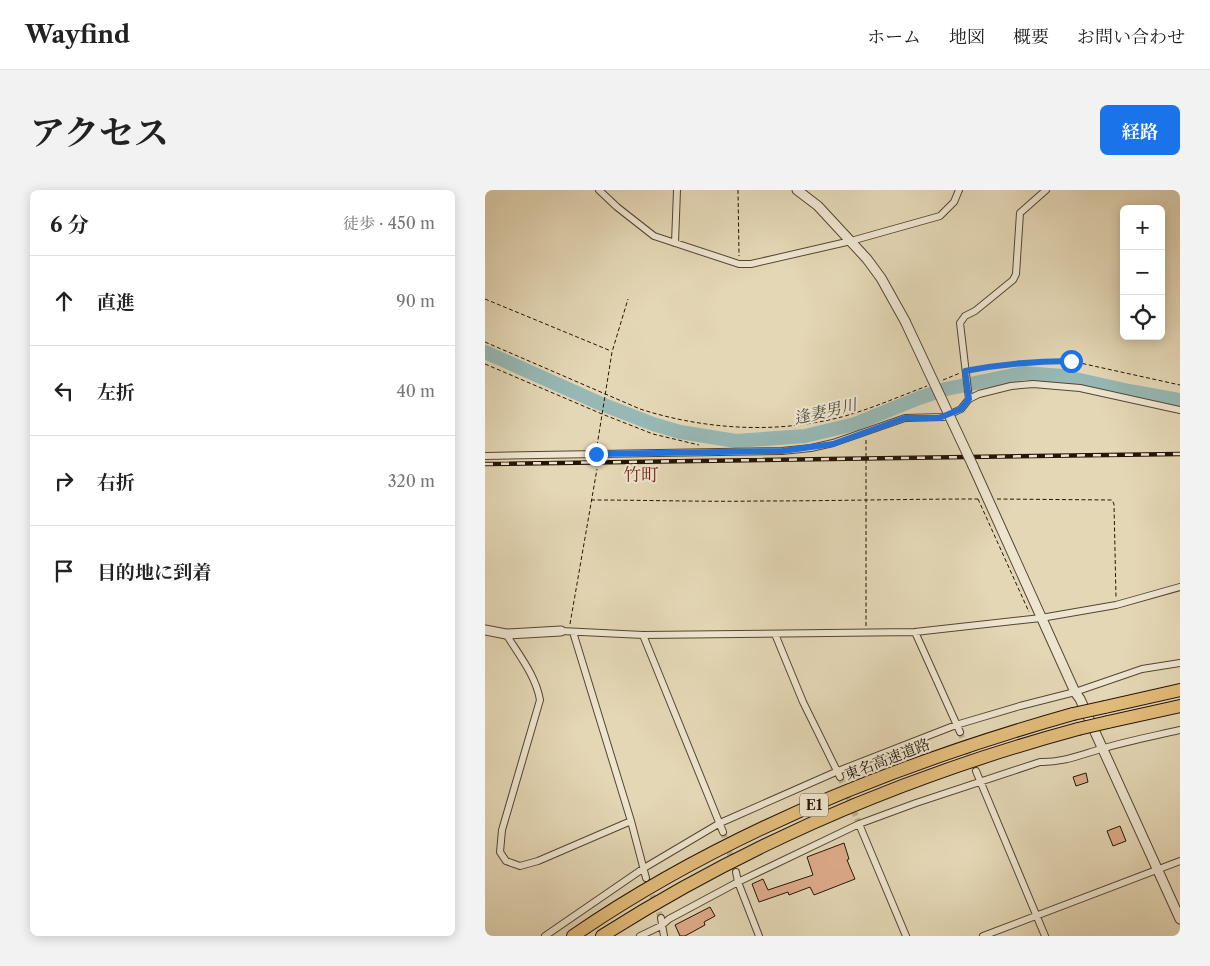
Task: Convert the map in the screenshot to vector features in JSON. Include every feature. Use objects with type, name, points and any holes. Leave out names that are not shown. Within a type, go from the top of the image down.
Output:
[{"type":"highway","name":"東名高速道路","points":[[573,936],[619,906],[670,877],[776,822],[841,793],[990,739],[1073,714],[1180,690]]},
{"type":"highway","name":"E1","points":[[603,936],[692,884],[781,838],[933,775],[987,756],[1078,729],[1180,706]]},
{"type":"street","points":[[599,190],[654,236],[739,264],[751,264],[851,241],[940,216],[954,202],[959,190]]},
{"type":"street","points":[[675,243],[677,190]]},
{"type":"street","points":[[797,190],[807,193],[851,241],[881,278],[905,321],[973,466],[1036,619],[1080,699],[1180,919]]},
{"type":"street","points":[[969,399],[960,323],[965,316],[975,311],[1013,280],[1020,213],[1046,190]]},
{"type":"street","points":[[485,456],[782,451],[833,444],[905,418],[944,417],[961,409],[969,399],[985,391],[1033,384],[1058,385],[1095,391],[1180,410]]},
{"type":"street","points":[[485,630],[506,634],[568,632],[775,634],[915,632],[1036,619],[1116,605],[1180,586]]},
{"type":"street","points":[[568,632],[631,821],[646,878]]},
{"type":"street","points":[[915,632],[960,732]]},
{"type":"street","points":[[506,634],[530,672],[538,689],[540,700],[502,830],[500,852],[506,861],[520,866],[538,861],[631,821]]},
{"type":"street","points":[[643,634],[723,832]]},
{"type":"street","points":[[775,634],[803,702],[839,774]]},
{"type":"street","points":[[545,936],[643,868],[720,823],[956,725],[1075,692],[1142,669],[1180,663]]},
{"type":"street","points":[[640,936],[738,882],[859,824],[1040,762],[1075,758],[1102,749],[1180,730]]},
{"type":"street","points":[[976,771],[1045,936]]},
{"type":"street","points":[[859,824],[906,936]]},
{"type":"street","points":[[983,936],[1180,861]]},
{"type":"street","points":[[736,872],[759,936]]},
{"type":"street","points":[[661,918],[664,936]]},
{"type":"path","points":[[737,190],[739,264]]},
{"type":"path","points":[[485,299],[612,352]]},
{"type":"path","points":[[596,454],[612,352],[628,299]]},
{"type":"path","points":[[485,342],[605,396],[664,417],[704,424],[780,427],[819,422],[850,414],[930,384]]},
{"type":"path","points":[[939,381],[995,365],[1039,361],[1071,361],[1180,385]]},
{"type":"path","points":[[485,364],[653,434],[701,446]]},
{"type":"path","points":[[866,432],[866,632]]},
{"type":"path","points":[[568,632],[597,469]]},
{"type":"path","points":[[591,500],[757,502],[867,499],[978,499],[1036,619]]},
{"type":"path","points":[[997,499],[1112,500],[1114,504],[1116,605]]},
{"type":"building","points":[[1086,773],[1088,782],[1076,786],[1073,777]]},
{"type":"building","points":[[1120,826],[1126,841],[1113,846],[1107,831]]},
{"type":"building","points":[[844,843],[849,859],[847,860],[855,879],[814,895],[810,887],[789,895],[788,892],[759,902],[752,884],[763,879],[768,890],[813,875],[807,857]]},
{"type":"building","points":[[710,907],[715,916],[704,922],[705,925],[685,936],[680,936],[675,925]]},
{"type":"waterway","name":"逢妻男川","points":[[485,352],[599,403],[653,424],[680,432],[736,441],[805,436],[855,424],[946,389],[1024,373],[1062,376],[1180,400]]},
{"type":"tunnel","points":[[960,732],[972,763]]},
{"type":"tunnel","points":[[840,777],[859,824]]},
{"type":"tunnel","points":[[723,832],[733,864]]},
{"type":"tunnel","points":[[649,887],[661,918]]},
{"type":"railway","points":[[485,464],[1180,454]]},
{"type":"district","name":"竹町","points":[[641,475]]},
{"type":"route","points":[[596,454],[782,451],[833,444],[905,418],[939,418],[961,409],[968,403],[969,399],[965,371],[995,365],[1039,361],[1071,361]]}]
